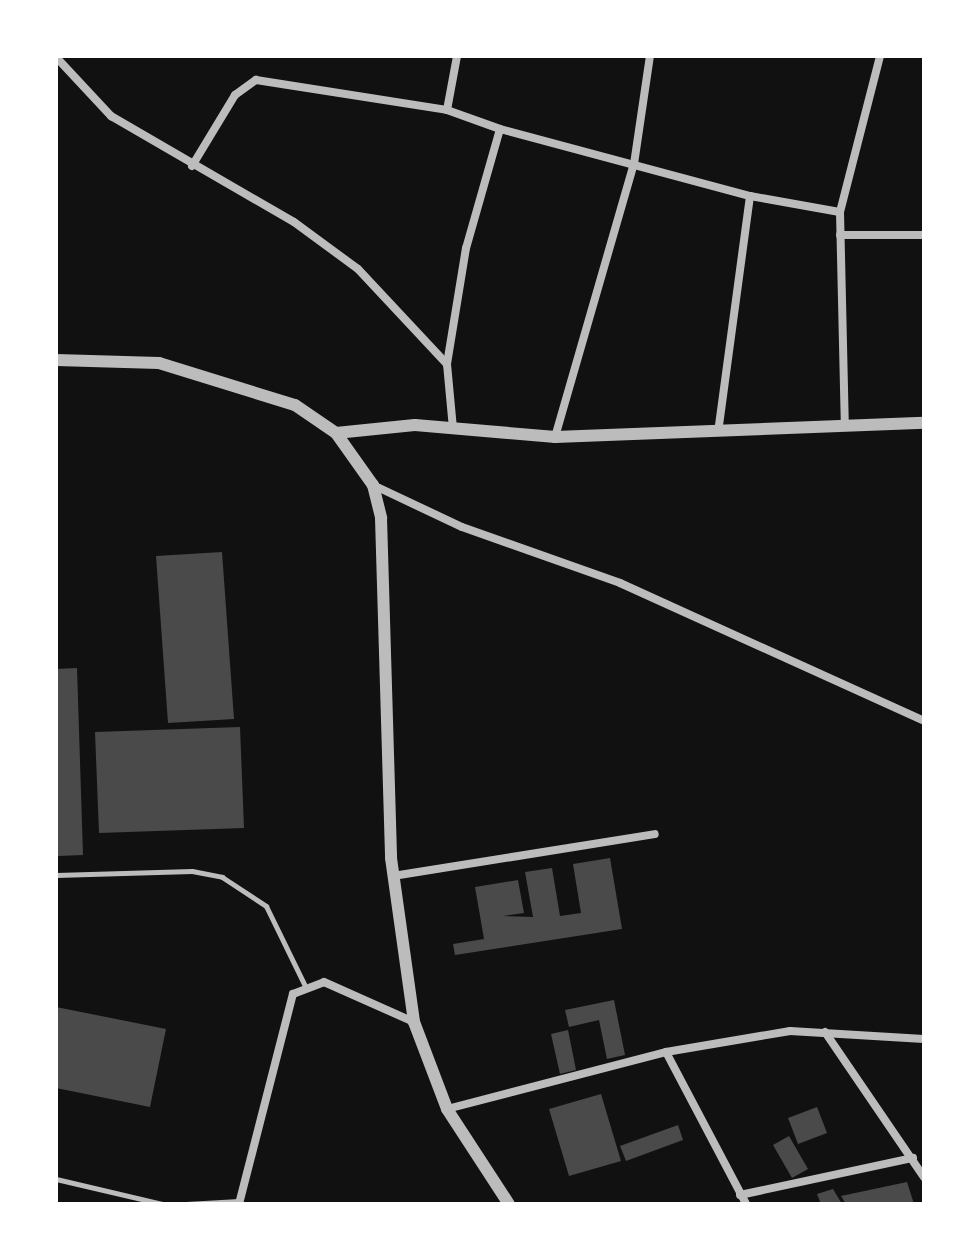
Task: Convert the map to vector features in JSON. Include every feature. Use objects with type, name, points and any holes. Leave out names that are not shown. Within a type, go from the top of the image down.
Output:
[{"type":"street","points":[[447,110],[457,56]]},
{"type":"street","points":[[555,437],[634,164],[650,56]]},
{"type":"street","points":[[845,426],[840,212],[880,56]]},
{"type":"street","points":[[56,57],[111,116],[327,243],[447,364]]},
{"type":"street","points":[[192,166],[235,95],[256,80],[447,110],[500,129],[750,196],[840,212]]},
{"type":"street","points":[[453,429],[447,364],[466,248],[500,129]]},
{"type":"street","points":[[718,432],[750,196]]},
{"type":"street","points":[[840,235],[924,235]]},
{"type":"street","points":[[56,360],[159,363],[220,378],[295,405],[336,433],[373,485],[381,518],[393,876],[414,1022],[447,1109],[509,1204]]},
{"type":"street","points":[[336,433],[371,425],[555,437],[924,423]]},
{"type":"street","points":[[373,485],[462,527],[620,583],[924,721]]},
{"type":"street","points":[[393,876],[655,834]]},
{"type":"street","points":[[239,1202],[287,1009],[304,984],[341,986],[414,1022]]},
{"type":"street","points":[[447,1109],[666,1052],[825,1032],[924,1039]]},
{"type":"street","points":[[825,1032],[924,1177]]},
{"type":"street","points":[[666,1052],[746,1204]]},
{"type":"street","points":[[740,1195],[913,1158]]},
{"type":"lane","points":[[56,875],[192,871],[222,877],[266,906],[304,984]]},
{"type":"lane","points":[[56,1179],[163,1204]]},
{"type":"lane","points":[[186,1204],[239,1202]]},
{"type":"building","points":[[222,552],[234,719],[168,723],[156,556]]},
{"type":"building","points":[[77,668],[83,855],[58,856],[56,669]]},
{"type":"building","points":[[240,727],[244,828],[99,833],[95,732]]},
{"type":"building","points":[[610,858],[622,929],[455,955],[453,944],[484,939],[475,887],[518,880],[524,913],[503,916],[533,917],[525,872],[552,868],[560,916],[581,913],[573,864]]},
{"type":"building","points":[[614,1000],[625,1055],[607,1059],[599,1020],[569,1027],[565,1010]]},
{"type":"building","points":[[56,1007],[166,1029],[150,1107],[56,1088]]},
{"type":"building","points":[[568,1030],[576,1070],[560,1074],[551,1034]]},
{"type":"building","points":[[601,1094],[621,1161],[569,1176],[549,1109]]},
{"type":"building","points":[[817,1107],[827,1133],[798,1144],[788,1118]]},
{"type":"building","points":[[678,1125],[683,1140],[626,1161],[620,1146]]},
{"type":"building","points":[[789,1136],[808,1169],[792,1178],[773,1145]]},
{"type":"building","points":[[907,1182],[914,1204],[846,1204],[841,1196]]},
{"type":"building","points":[[833,1189],[842,1204],[821,1204],[817,1194]]}]
